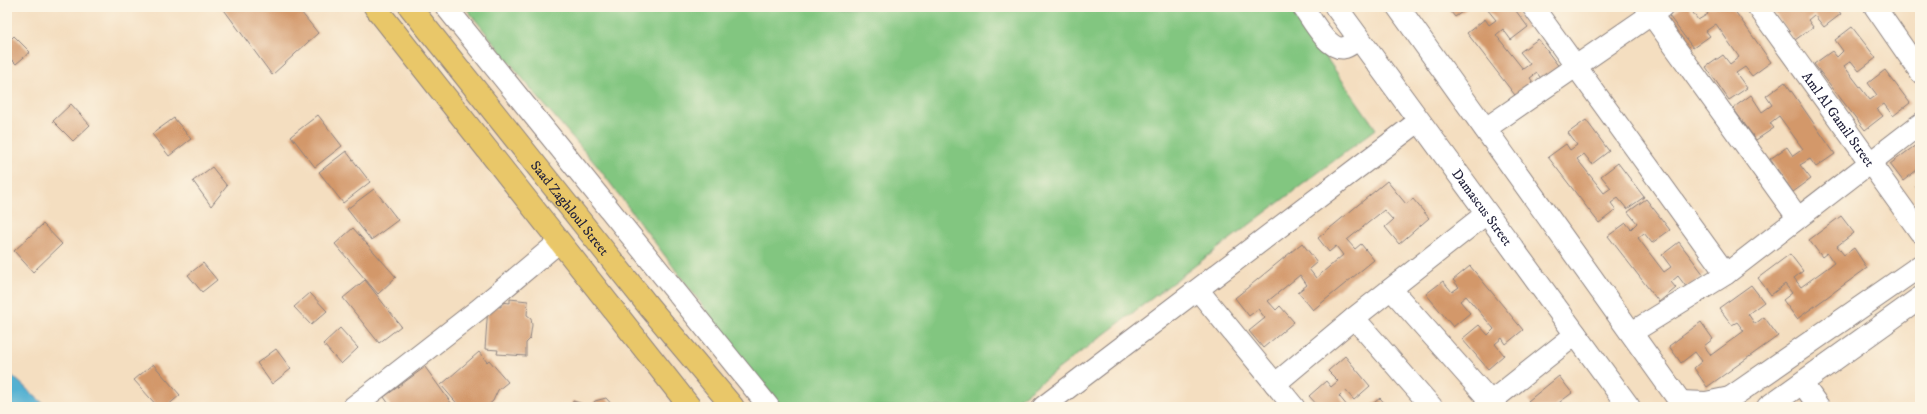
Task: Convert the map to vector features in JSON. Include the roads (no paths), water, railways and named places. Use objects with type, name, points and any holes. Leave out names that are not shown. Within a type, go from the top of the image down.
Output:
[{"type":"main road","name":"Saad Zaghloul Street","points":[[375,7],[690,407]]},
{"type":"main road","name":"Saad Zaghloul Street","points":[[410,7],[650,308],[733,407]]},
{"type":"main road","points":[[442,93],[464,76]]},
{"type":"street","points":[[446,7],[769,407]]},
{"type":"street","points":[[1303,7],[1328,42],[1342,48],[1348,47],[1359,39]]},
{"type":"street","points":[[1398,7],[1682,405],[1726,402],[1920,266]]},
{"type":"street","points":[[1533,7],[1726,274]]},
{"type":"street","name":"Aml Al Gamil Street","points":[[1758,7],[1920,232]]},
{"type":"street","points":[[1875,7],[1920,72]]},
{"type":"street","name":"Damascus Street","points":[[1343,9],[1359,39],[1629,407]]},
{"type":"street","points":[[1485,129],[1576,66],[1653,9],[1798,218]]},
{"type":"street","points":[[1042,407],[1419,121]]},
{"type":"street","points":[[1631,333],[1726,274],[1920,124]]},
{"type":"street","points":[[1275,384],[1354,318],[1487,213]]},
{"type":"street","points":[[353,407],[479,309],[559,242]]},
{"type":"street","points":[[1391,289],[1487,404],[1576,334]]},
{"type":"street","points":[[1198,290],[1294,407]]},
{"type":"street","points":[[1768,407],[1920,298]]},
{"type":"street","points":[[1354,318],[1432,407]]},
{"type":"street","points":[[1842,320],[1858,342]]},
{"type":"street","points":[[1802,383],[1819,407]]},
{"type":"water","points":[[7,371],[47,407],[7,407]]}]
